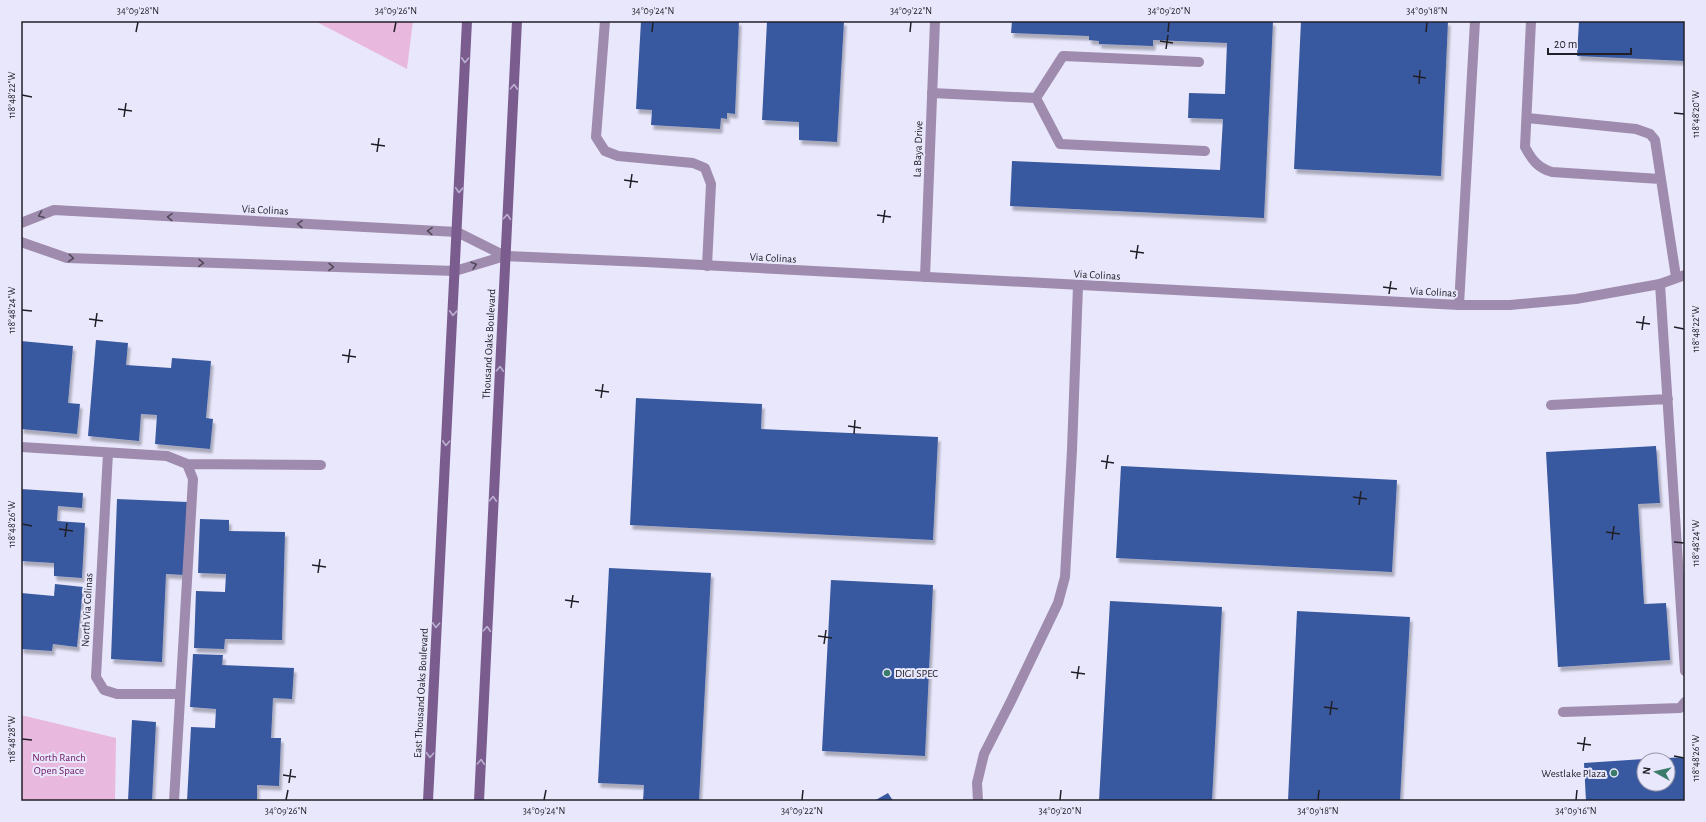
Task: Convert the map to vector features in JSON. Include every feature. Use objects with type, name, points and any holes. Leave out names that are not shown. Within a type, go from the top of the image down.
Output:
[{"type":"main road","points":[[455,271],[467,21]]},
{"type":"main road","name":"Thousand Oaks Boulevard","points":[[479,801],[517,21]]},
{"type":"main road","name":"East Thousand Oaks Boulevard","points":[[428,801],[455,271]]},
{"type":"street","points":[[605,21],[596,137],[605,151],[618,156],[693,163],[705,168],[711,184],[707,266]]},
{"type":"street","name":"La Baya Drive","points":[[925,277],[935,21]]},
{"type":"street","points":[[1459,305],[1475,21]]},
{"type":"street","points":[[1531,21],[1525,147],[1532,160],[1543,169],[1552,172],[1660,179]]},
{"type":"street","points":[[1036,98],[1063,56],[1199,62]]},
{"type":"street","points":[[932,94],[1036,98]]},
{"type":"street","points":[[1036,98],[1060,144],[1205,151]]},
{"type":"street","points":[[1527,118],[1636,129],[1650,134],[1655,140],[1660,179],[1681,276]]},
{"type":"street","name":"Via Colinas","points":[[21,224],[54,210],[457,232],[505,256]]},
{"type":"street","name":"Via Colinas","points":[[21,242],[67,258],[455,271],[505,256],[1459,305],[1510,305],[1576,299],[1660,284],[1681,276]]},
{"type":"street","points":[[1660,284],[1683,607],[1685,671]]},
{"type":"street","points":[[978,801],[977,783],[984,754],[1058,603],[1065,577],[1073,442],[1078,286]]},
{"type":"street","points":[[1551,405],[1668,399]]},
{"type":"street","points":[[21,447],[167,456],[187,464],[321,465]]},
{"type":"street","name":"North Via Colinas","points":[[108,453],[96,677],[104,690],[117,694],[179,694]]},
{"type":"street","points":[[174,801],[179,694],[193,479],[187,464]]},
{"type":"street","points":[[1563,712],[1680,708],[1685,702]]},
{"type":"green space","points":[[315,21],[413,21],[407,69]]},
{"type":"green space","name":"North Ranch Open Space","points":[[21,715],[116,738],[115,801],[21,801]]},
{"type":"building","points":[[641,21],[739,21],[735,114],[727,113],[727,119],[721,118],[720,129],[651,125],[652,110],[636,109]]},
{"type":"building","points":[[767,21],[844,21],[837,142],[799,140],[799,122],[762,120]]},
{"type":"building","points":[[1012,21],[1273,21],[1264,218],[1010,206],[1012,161],[1220,170],[1223,119],[1188,118],[1189,93],[1225,94],[1227,43],[1153,40],[1153,46],[1099,44],[1099,41],[1089,40],[1089,36],[1011,33]]},
{"type":"building","points":[[1301,21],[1448,21],[1441,176],[1294,169]]},
{"type":"building","points":[[1579,21],[1685,21],[1685,61],[1577,56]]},
{"type":"building","points":[[96,340],[128,343],[126,365],[171,368],[172,358],[211,361],[206,418],[213,419],[210,449],[155,444],[157,415],[141,414],[139,441],[88,436]]},
{"type":"building","points":[[21,341],[73,346],[68,403],[80,404],[77,434],[21,429]]},
{"type":"building","points":[[636,398],[762,404],[761,429],[938,437],[933,540],[630,525]]},
{"type":"building","points":[[1656,446],[1660,503],[1638,504],[1644,604],[1666,603],[1670,660],[1558,667],[1546,452]]},
{"type":"building","points":[[1121,466],[1397,480],[1392,572],[1116,558]]},
{"type":"building","points":[[21,489],[83,493],[82,508],[58,506],[57,521],[85,523],[82,578],[54,576],[54,563],[21,561]]},
{"type":"building","points":[[117,499],[187,502],[184,575],[166,574],[162,662],[111,659]]},
{"type":"building","points":[[200,519],[229,520],[229,531],[285,532],[282,640],[225,639],[224,649],[194,648],[196,591],[225,592],[226,574],[198,573]]},
{"type":"building","points":[[609,568],[711,573],[699,801],[643,801],[644,785],[598,783]]},
{"type":"building","points":[[831,580],[933,585],[925,756],[822,751]]},
{"type":"building","points":[[55,584],[83,587],[77,647],[53,644],[52,651],[21,649],[21,593],[54,596]]},
{"type":"building","points":[[1110,601],[1222,607],[1212,801],[1099,801]]},
{"type":"building","points":[[1297,611],[1410,617],[1400,801],[1288,801]]},
{"type":"building","points":[[193,654],[223,655],[222,665],[294,668],[292,699],[273,698],[271,738],[281,738],[279,786],[257,785],[257,801],[187,801],[191,727],[215,728],[216,709],[190,707]]},
{"type":"building","points":[[132,720],[156,722],[152,801],[128,801]]},
{"type":"building","name":"Westlake Plaza","points":[[1685,757],[1685,801],[1586,801],[1584,763],[1636,760],[1636,792],[1676,792],[1676,758]]},
{"type":"building","points":[[888,793],[893,801],[874,801]]},
{"type":"place","name":"DIGI SPEC","points":[[887,673]]},
{"type":"place","name":"Westlake Plaza","points":[[1614,773]]}]
